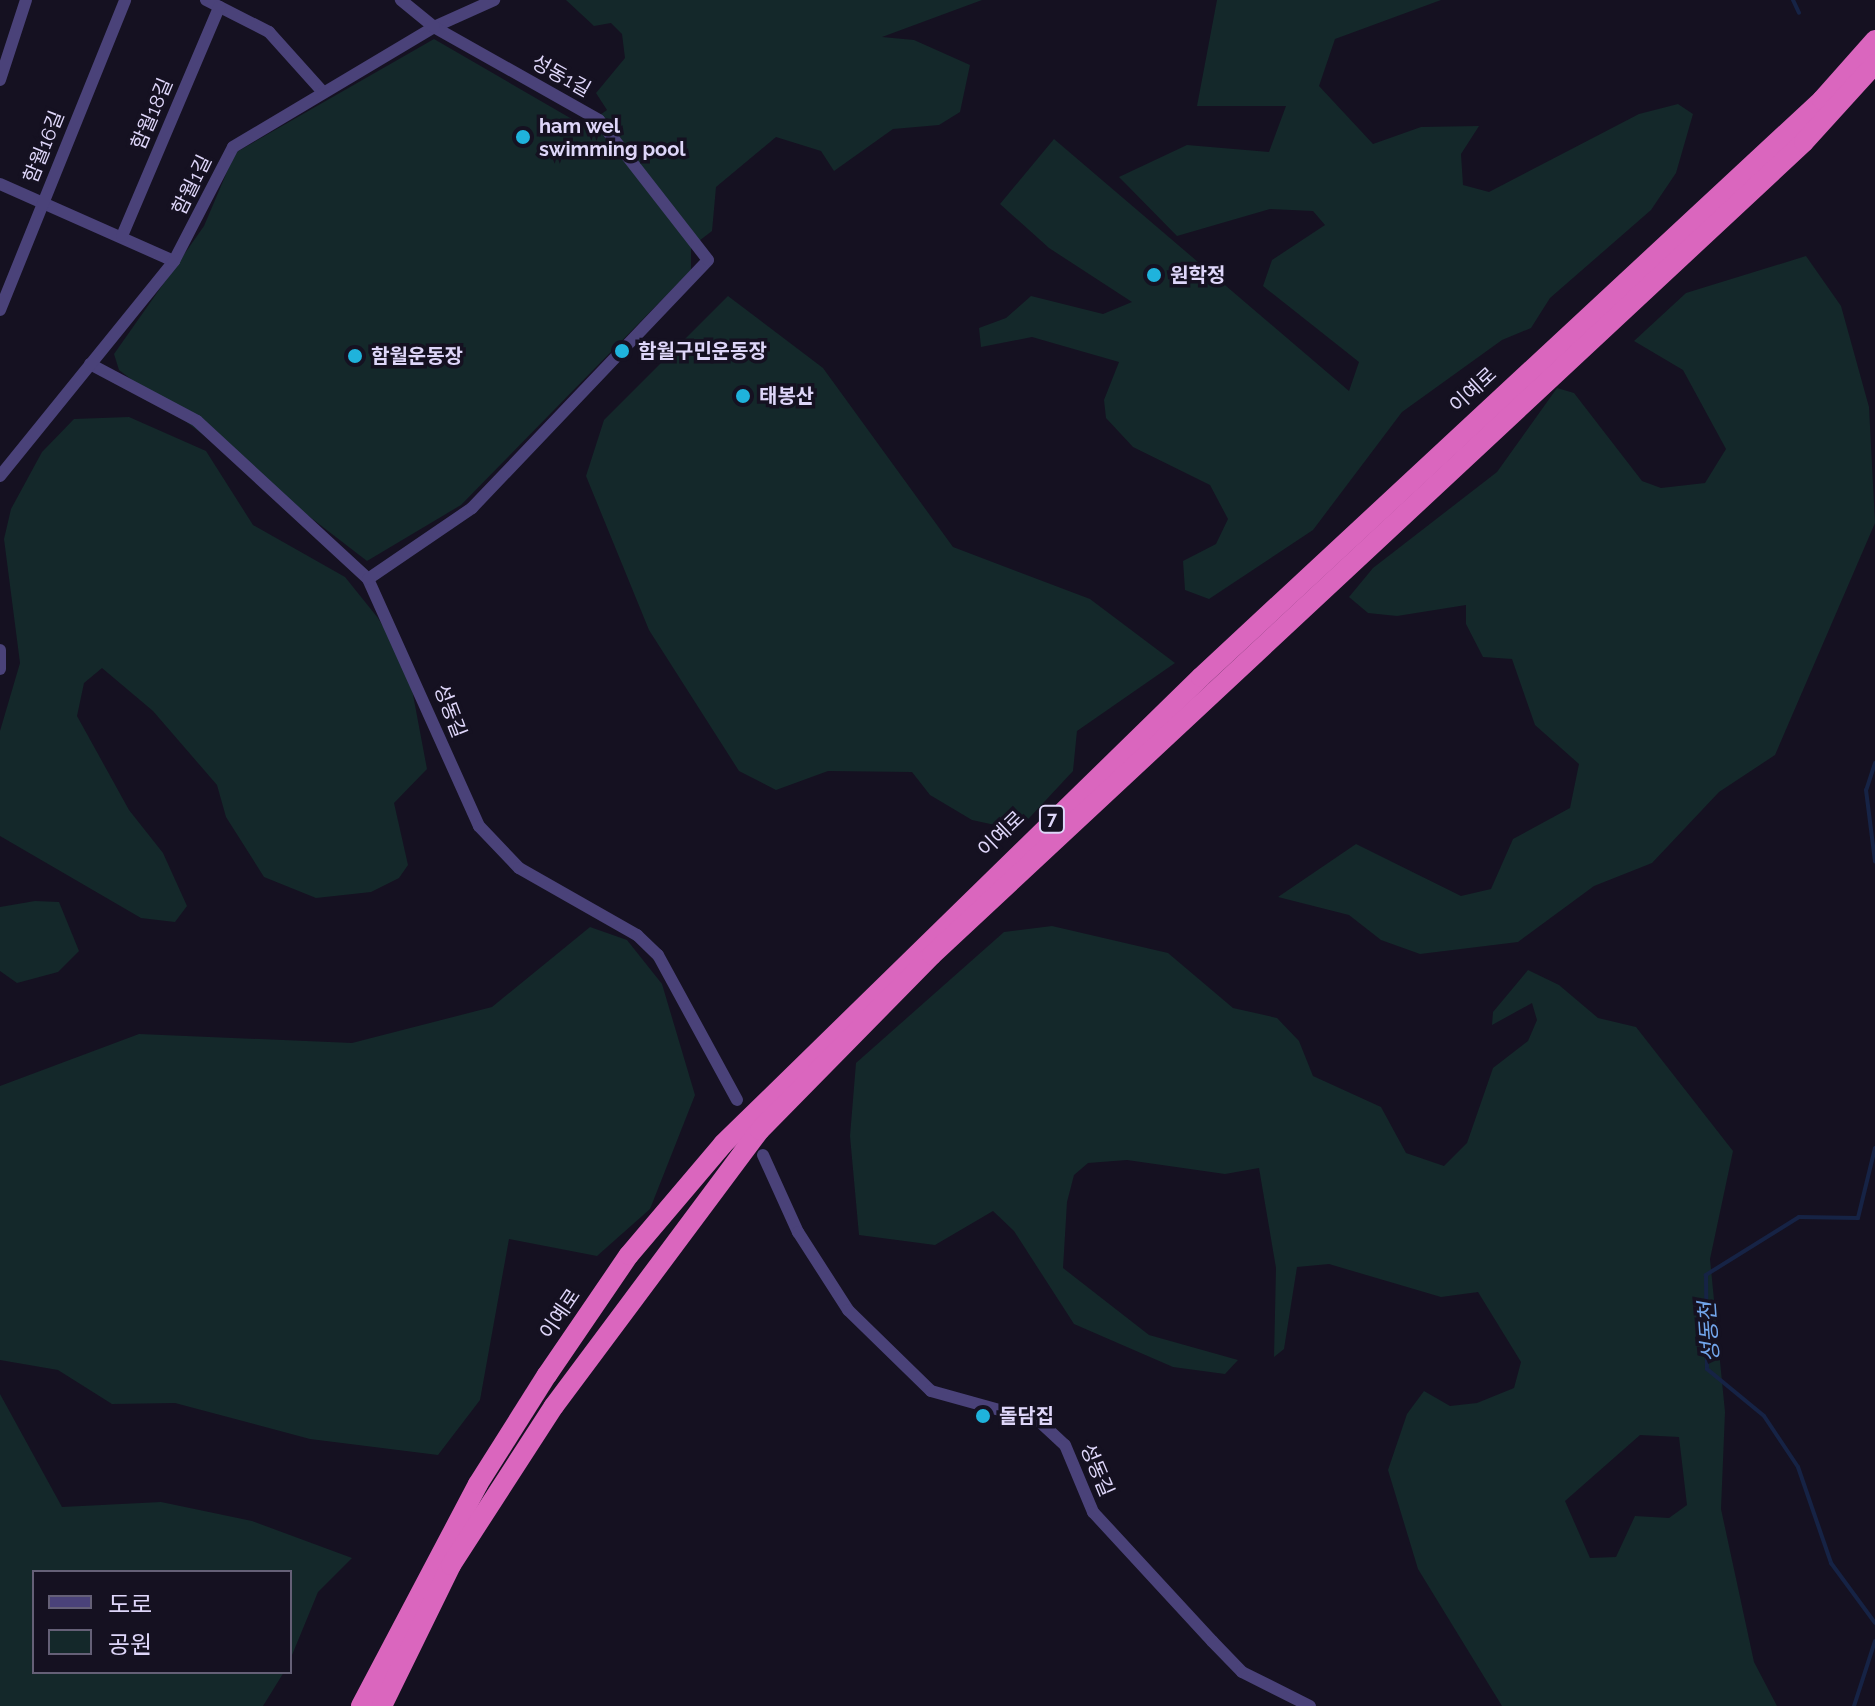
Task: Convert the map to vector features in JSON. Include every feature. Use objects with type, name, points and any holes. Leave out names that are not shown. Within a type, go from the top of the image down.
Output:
[{"type":"highway","name":"이예로","points":[[361,1706],[478,1484],[547,1375],[629,1255],[723,1144],[1178,698],[1822,100],[1875,40]]},
{"type":"highway","name":"이예로","points":[[382,1706],[451,1565],[554,1406],[760,1130],[932,955],[1782,163],[1875,64]]},
{"type":"street","points":[[0,80],[26,0]]},
{"type":"street","name":"함월16길","points":[[0,310],[125,0]]},
{"type":"street","points":[[206,0],[269,32],[322,91]]},
{"type":"street","name":"성동1길","points":[[368,579],[472,508],[708,260],[599,120],[434,27],[401,0]]},
{"type":"street","name":"함월1길","points":[[0,476],[174,261],[233,147],[322,91],[434,27],[494,0]]},
{"type":"street","name":"함월18길","points":[[122,236],[219,7]]},
{"type":"street","points":[[0,184],[174,261]]},
{"type":"street","name":"성동길","points":[[90,364],[197,421],[368,579],[479,826],[519,868],[637,935],[658,955],[737,1100]]},
{"type":"street","points":[[0,650],[0,669]]},
{"type":"street","name":"성동길","points":[[763,1155],[798,1232],[848,1310],[931,1391],[1039,1421],[1065,1445],[1093,1512],[1222,1651],[1242,1672],[1310,1706]]},
{"type":"green space","points":[[566,0],[982,0],[882,37],[914,40],[970,65],[960,112],[939,125],[893,129],[834,171],[821,151],[776,137],[716,187],[712,231],[691,247],[691,270],[461,505],[367,561],[119,370],[114,354],[204,226],[235,153],[434,39],[584,126],[607,110],[596,93],[625,58],[622,34],[611,23],[594,26]]},
{"type":"green space","points":[[1217,0],[1441,0],[1335,39],[1319,86],[1373,144],[1421,127],[1479,126],[1461,154],[1463,185],[1489,192],[1639,114],[1678,104],[1693,114],[1676,173],[1651,210],[1550,298],[1531,328],[1502,340],[1402,412],[1313,530],[1209,599],[1185,590],[1183,561],[1216,544],[1228,519],[1210,485],[1133,447],[1106,418],[1104,400],[1119,362],[1032,337],[981,347],[979,328],[1006,318],[1031,296],[1103,314],[1132,302],[1049,248],[1000,204],[1054,139],[1349,391],[1359,362],[1263,286],[1272,260],[1325,225],[1313,211],[1270,209],[1177,236],[1119,177],[1187,145],[1269,152],[1286,106],[1197,106]]},
{"type":"green space","points":[[1806,256],[1841,306],[1869,407],[1875,523],[1775,755],[1719,792],[1652,863],[1594,886],[1518,942],[1420,954],[1381,940],[1349,915],[1278,897],[1356,844],[1461,896],[1491,889],[1513,839],[1570,808],[1579,764],[1535,725],[1512,659],[1483,657],[1466,624],[1466,605],[1397,616],[1368,613],[1349,597],[1373,568],[1497,472],[1557,388],[1574,393],[1642,481],[1661,488],[1705,483],[1726,449],[1683,370],[1634,341],[1686,293]]},
{"type":"green space","points":[[728,296],[823,368],[953,547],[1090,599],[1175,663],[1077,731],[1073,771],[1018,830],[972,820],[930,795],[912,772],[828,771],[776,790],[739,771],[649,630],[586,476],[604,420]]},
{"type":"green space","points":[[129,417],[206,451],[253,525],[345,577],[378,618],[408,668],[427,769],[394,803],[408,865],[399,878],[371,892],[316,898],[264,877],[226,817],[217,785],[153,711],[102,668],[84,683],[77,716],[129,810],[163,853],[187,906],[175,922],[141,918],[0,836],[0,731],[20,663],[4,539],[11,509],[42,452],[74,419]]},
{"type":"green space","points":[[35,901],[59,902],[79,951],[58,972],[17,983],[0,971],[0,907]]},
{"type":"green space","points":[[1052,926],[1168,953],[1233,1008],[1277,1018],[1299,1041],[1313,1076],[1381,1107],[1406,1153],[1444,1166],[1467,1143],[1493,1068],[1528,1041],[1537,1020],[1532,1003],[1492,1025],[1493,1012],[1528,970],[1559,985],[1598,1018],[1636,1027],[1733,1151],[1710,1259],[1725,1412],[1721,1509],[1754,1662],[1777,1706],[1502,1706],[1418,1569],[1388,1470],[1407,1414],[1424,1391],[1450,1406],[1477,1403],[1514,1388],[1521,1362],[1478,1292],[1441,1297],[1329,1264],[1297,1267],[1284,1349],[1274,1357],[1276,1268],[1259,1168],[1225,1174],[1127,1160],[1088,1163],[1074,1175],[1067,1202],[1063,1268],[1149,1335],[1238,1360],[1225,1374],[1173,1367],[1074,1324],[1014,1231],[993,1211],[935,1245],[859,1235],[850,1136],[856,1063],[1004,932]],"holes":[[[1640,1435],[1679,1437],[1687,1505],[1669,1518],[1635,1516],[1616,1557],[1590,1558],[1565,1501]]]},
{"type":"green space","points":[[590,927],[627,940],[662,984],[695,1095],[650,1209],[597,1256],[509,1239],[480,1400],[438,1455],[310,1439],[175,1403],[112,1404],[58,1370],[0,1360],[0,1086],[139,1034],[352,1043],[492,1007]]},
{"type":"green space","points":[[0,1394],[62,1507],[161,1502],[252,1521],[352,1558],[318,1592],[292,1655],[292,1570],[32,1570],[32,1674],[283,1674],[263,1706],[0,1706]]},
{"type":"waterway","name":"성동천","points":[[1793,0],[1799,13]]},
{"type":"waterway","name":"성동천","points":[[1875,763],[1866,790],[1875,861]]},
{"type":"waterway","name":"성동천","points":[[1875,1148],[1858,1218],[1799,1217],[1706,1275],[1707,1369],[1764,1416],[1798,1467],[1831,1563],[1875,1623]]},
{"type":"waterway","name":"성동천","points":[[1854,1706],[1875,1641]]},
{"type":"place","name":"ham wel swimming pool","points":[[523,137]]},
{"type":"place","name":"원학정","points":[[1154,275]]},
{"type":"place","name":"함월구민운동장","points":[[622,351]]},
{"type":"place","name":"함월운동장","points":[[355,356]]},
{"type":"place","name":"태봉산","points":[[743,396]]},
{"type":"place","name":"돌담집","points":[[983,1416]]}]
